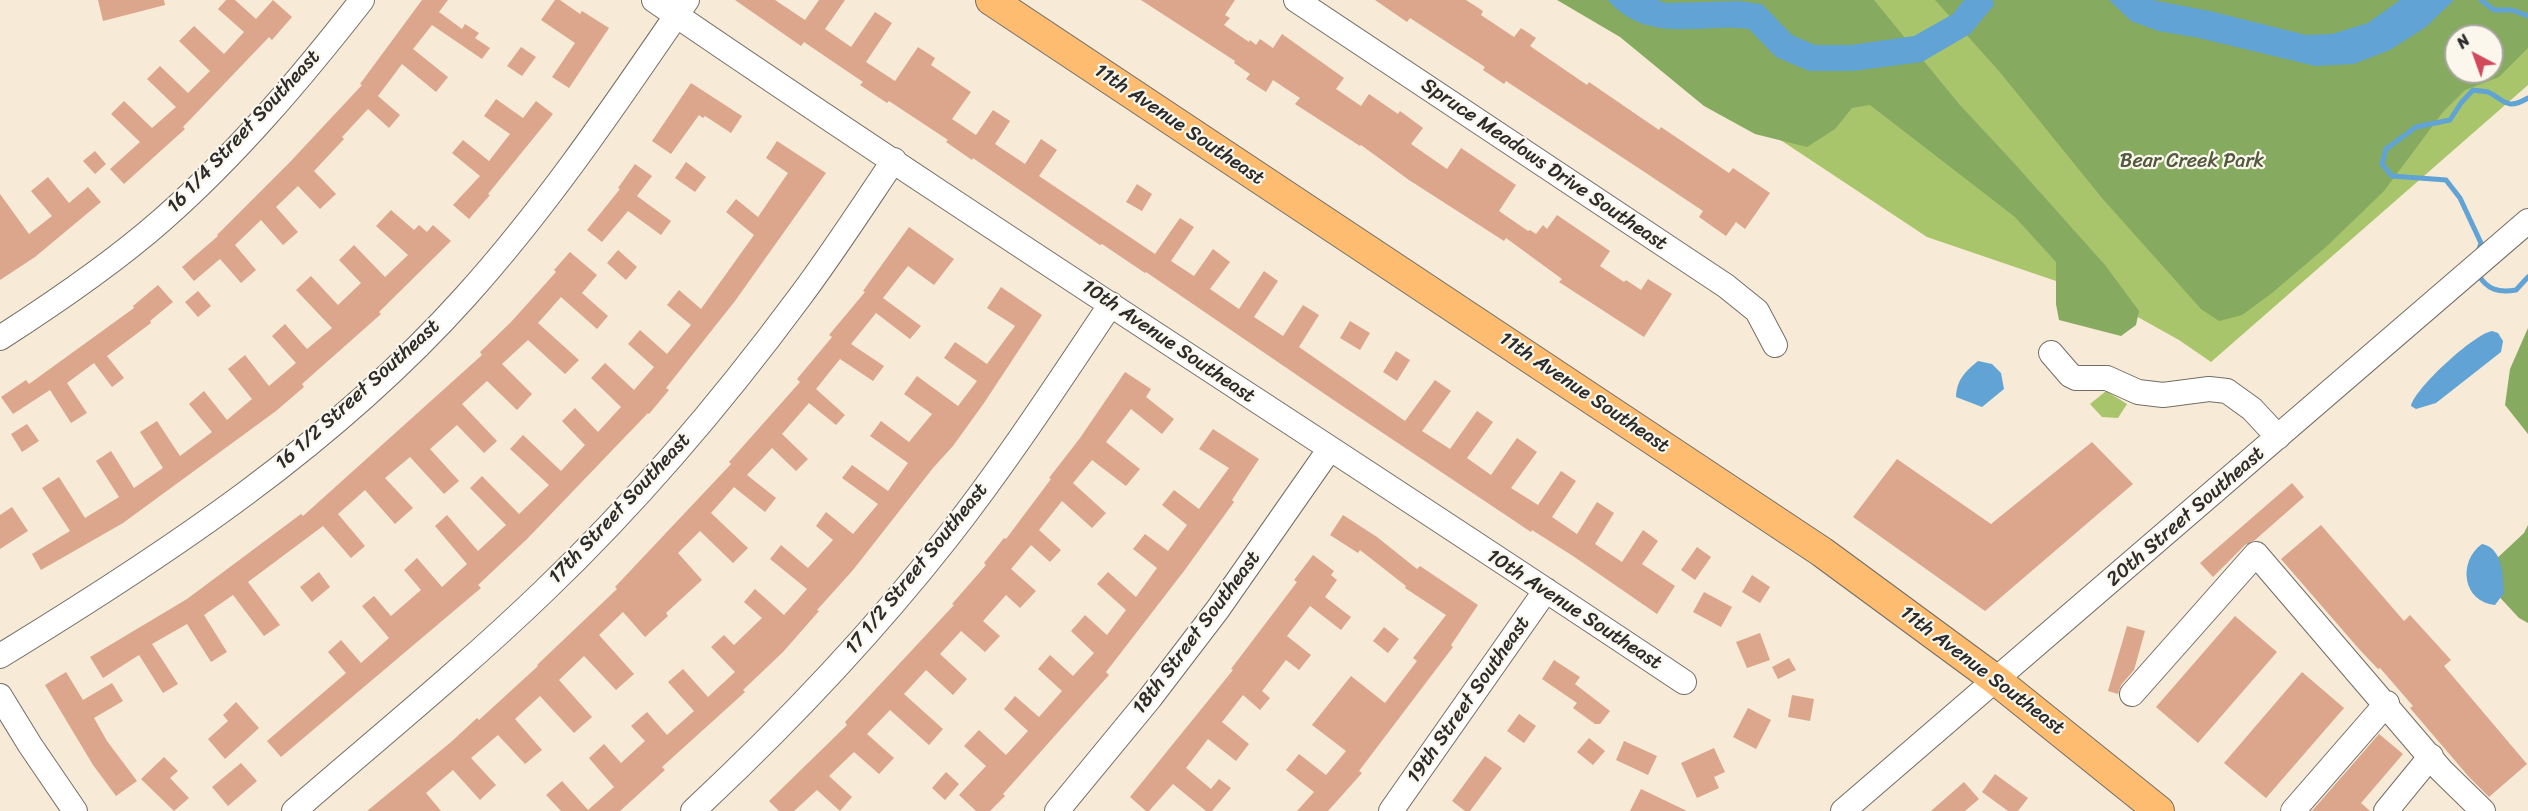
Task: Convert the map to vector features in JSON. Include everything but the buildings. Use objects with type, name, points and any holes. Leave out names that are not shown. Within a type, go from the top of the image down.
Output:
[{"type":"main road","name":"11th Avenue Southeast","points":[[991,0],[1822,552],[1996,680],[2159,811]]},
{"type":"street","name":"16 1/4 Street Southeast","points":[[0,338],[53,304],[163,219],[230,153],[283,96],[362,0]]},
{"type":"street","name":"10th Avenue Southeast","points":[[654,0],[682,8],[894,160],[1329,450],[1684,682]]},
{"type":"street","name":"Spruce Meadows Drive Southeast","points":[[1296,0],[1726,286],[1757,311],[1775,345]]},
{"type":"street","name":"16 1/2 Street Southeast","points":[[0,656],[124,580],[227,507],[347,411],[401,362],[464,298],[531,220],[591,141],[682,8]]},
{"type":"street","name":"17th Street Southeast","points":[[294,811],[543,592],[616,517],[667,461],[800,297],[894,160]]},
{"type":"street","name":"20th Street Southeast","points":[[1843,811],[2528,221]]},
{"type":"street","name":"17 1/2 Street Southeast","points":[[693,811],[821,684],[946,538],[1030,427],[1111,304]]},
{"type":"street","points":[[2051,353],[2076,378],[2107,378],[2138,392],[2163,395],[2209,389],[2227,391],[2252,409],[2278,437]]},
{"type":"street","name":"18th Street Southeast","points":[[1057,811],[1150,698],[1218,609],[1329,450]]},
{"type":"street","points":[[2132,694],[2256,554],[2459,790],[2483,811]]},
{"type":"street","name":"19th Street Southeast","points":[[1392,811],[1546,590]]},
{"type":"street","points":[[0,696],[75,811]]},
{"type":"street","points":[[2293,811],[2386,703]]},
{"type":"street","points":[[2386,811],[2431,756]]},
{"type":"green space","points":[[1557,0],[1874,0],[1959,104],[2105,265],[2139,311],[2136,325],[2121,336],[2059,320],[2056,304],[2056,262],[2015,217],[1870,105],[1852,108],[1835,129],[1807,147],[1755,134],[1704,106],[1620,37]]},
{"type":"green space","name":"Bear Creek Park","points":[[1569,0],[2528,0],[2528,85],[2211,362],[2179,340],[2100,296],[1927,237]]},
{"type":"green space","points":[[1935,0],[2528,0],[2528,48],[2504,72],[2504,24],[2444,24],[2444,84],[2481,84],[2465,90],[2443,112],[2384,191],[2326,247],[2242,315],[2219,321],[2201,309],[2102,198],[1999,71]]},
{"type":"green space","points":[[2528,328],[2528,434],[2505,405],[2510,369]]},
{"type":"green space","points":[[2106,391],[2127,404],[2118,418],[2102,417],[2090,404]]},
{"type":"green space","points":[[2528,525],[2528,623],[2519,618],[2493,590],[2492,563],[2524,533]]},
{"type":"water","points":[[1608,0],[1657,0],[1666,3],[1739,1],[1762,4],[1792,35],[1815,45],[1851,45],[1914,36],[1953,14],[1964,0],[1993,0],[1994,5],[1970,34],[1922,62],[1853,71],[1809,71],[1776,57],[1749,29],[1657,27],[1640,23],[1623,14]]},
{"type":"water","points":[[2109,0],[2152,0],[2210,11],[2306,35],[2332,34],[2368,23],[2400,0],[2454,0],[2426,27],[2390,50],[2354,64],[2315,66],[2199,38],[2158,31],[2131,21]]},
{"type":"water","points":[[2492,331],[2498,333],[2503,341],[2501,352],[2436,403],[2416,409],[2411,406],[2423,387],[2446,363],[2472,341]]},
{"type":"water","points":[[1978,361],[1992,364],[2001,373],[2004,389],[1982,407],[1956,397],[1962,376]]},
{"type":"water","points":[[2482,544],[2494,551],[2501,564],[2504,593],[2495,605],[2476,597],[2467,580],[2469,561]]},
{"type":"waterway","points":[[2481,0],[2494,10],[2512,10],[2528,16]]},
{"type":"waterway","points":[[2478,252],[2481,243],[2460,198],[2446,180],[2392,176],[2382,164],[2386,149],[2416,127],[2450,120],[2473,90],[2488,92],[2510,104],[2528,98]]},
{"type":"waterway","points":[[2478,274],[2489,287],[2504,291],[2516,290],[2528,277]]}]
